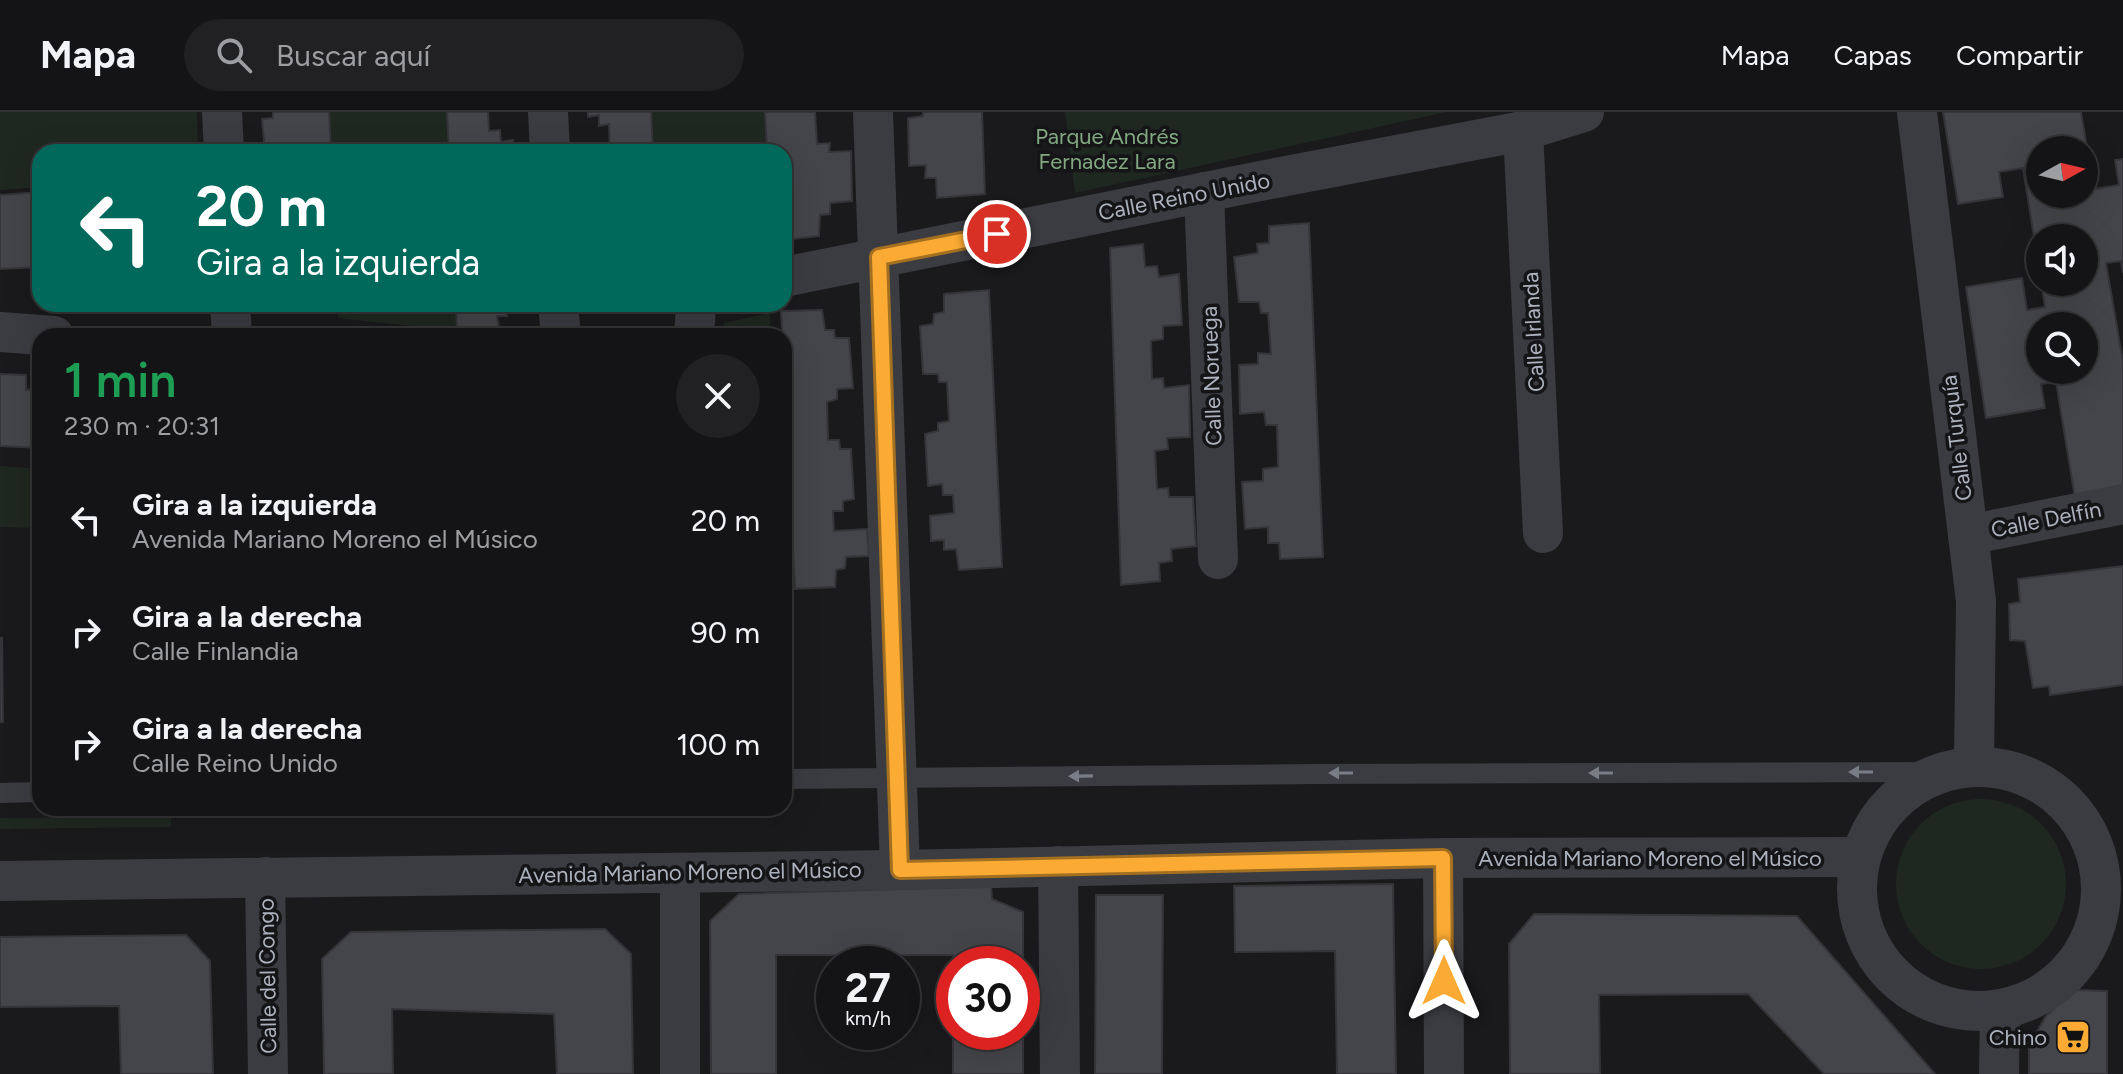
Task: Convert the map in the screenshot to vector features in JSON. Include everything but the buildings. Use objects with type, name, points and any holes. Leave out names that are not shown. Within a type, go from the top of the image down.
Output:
[{"type":"street","points":[[222,112],[224,144]]},
{"type":"street","points":[[548,112],[550,144]]},
{"type":"street","points":[[873,112],[900,870]]},
{"type":"street","name":"Calle Reino Unido","points":[[792,275],[1523,131],[1584,112]]},
{"type":"street","name":"Calle Turquía","points":[[1917,112],[1976,601],[1956,768]]},
{"type":"street","name":"Calle Irlanda","points":[[1523,131],[1543,533]]},
{"type":"street","name":"Calle Noruega","points":[[1204,192],[1218,559]]},
{"type":"street","points":[[0,332],[32,334]]},
{"type":"street","name":"Calle Delfín","points":[[1968,535],[2123,504]]},
{"type":"street","points":[[1956,768],[2011,769],[2051,789],[2081,820],[2099,865],[2111,918],[2083,954],[2042,995],[2000,1011],[1968,1012],[1929,1002],[1893,977],[1866,939],[1856,877],[1869,832],[1901,793],[1956,768]]},
{"type":"street","name":"Avenida Mariano Moreno el Músico","points":[[0,881],[900,870],[1443,858],[1860,857]]},
{"type":"street","points":[[1443,858],[1444,1074]]},
{"type":"street","points":[[1058,866],[1060,1074]]},
{"type":"street","points":[[680,873],[680,1074]]},
{"type":"street","name":"Calle del Congo","points":[[265,877],[268,1074]]},
{"type":"street","points":[[1999,1074],[2000,1011]]},
{"type":"lane","points":[[792,779],[1956,768]]},
{"type":"lane","points":[[0,793],[32,792]]},
{"type":"green space","points":[[0,112],[197,112],[198,144],[32,144],[32,188],[0,190]]},
{"type":"green space","points":[[329,112],[447,112],[449,144],[331,144]]},
{"type":"green space","points":[[651,112],[765,112],[767,144],[653,144]]},
{"type":"green space","name":"Parque Andrés Fernadez Lara","points":[[1065,112],[1446,112],[1075,193]]},
{"type":"green space","points":[[338,312],[456,312],[457,328],[430,328],[338,318]]},
{"type":"green space","points":[[770,313],[771,328],[724,328],[724,323]]},
{"type":"green space","points":[[0,466],[32,468],[32,528],[0,527]]},
{"type":"green space","points":[[1981,799],[2014,806],[2041,824],[2059,851],[2066,884],[2059,917],[2041,944],[2014,962],[1981,969],[1948,962],[1921,944],[1903,917],[1896,884],[1903,851],[1921,824],[1948,806]]},
{"type":"green space","points":[[171,816],[171,827],[0,829],[0,818]]},
{"type":"place","name":"Chino","points":[[2073,1037]]},
{"type":"route","points":[[997,234],[879,257],[900,870],[1443,858],[1444,981]]}]
